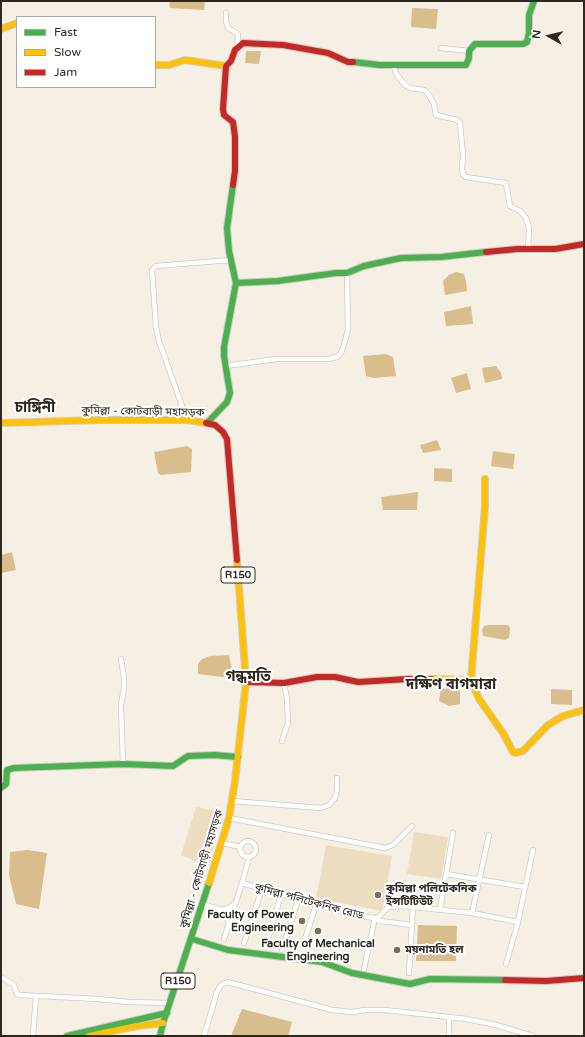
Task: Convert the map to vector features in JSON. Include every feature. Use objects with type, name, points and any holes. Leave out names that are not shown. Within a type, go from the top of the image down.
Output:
[{"type":"main road","points":[[208,422],[227,402],[229,398],[230,386],[224,356],[224,347],[236,283],[231,260],[227,228],[235,171],[235,137],[233,122],[223,113],[223,91],[226,66],[237,48],[243,43],[283,45],[328,52],[348,62],[393,65],[461,66],[466,65],[469,51],[472,46],[479,43],[523,44],[527,42],[529,33],[529,15],[534,1]]},
{"type":"main road","points":[[1,29],[16,23]]},
{"type":"main road","points":[[156,65],[169,65],[185,60],[226,66]]},
{"type":"main road","points":[[236,283],[278,281],[336,273],[347,273],[364,266],[401,258],[449,257],[513,250],[555,249],[584,244]]},
{"type":"main road","name":"কুমিল্লা - কোটবাড়ী মহাসড়ক","points":[[1,423],[100,420],[187,420],[208,422],[219,428],[225,434],[228,444],[246,682],[238,757],[229,818],[192,939]]},
{"type":"main road","points":[[485,479],[485,506],[472,680],[479,699],[515,753],[523,751],[548,725],[563,716],[584,710]]},
{"type":"main road","points":[[246,682],[284,683],[317,677],[335,677],[358,682],[472,680]]},
{"type":"main road","points":[[1,788],[6,786],[7,770],[10,768],[122,764],[172,766],[188,756],[215,755],[238,757]]},
{"type":"main road","points":[[192,939],[228,950],[322,962],[352,973],[410,984],[430,979],[546,981],[584,978]]},
{"type":"main road","name":"R150","points":[[160,1036],[163,1023],[192,939]]},
{"type":"main road","points":[[67,1036],[167,1013]]},
{"type":"main road","points":[[89,1036],[137,1026],[163,1023]]},
{"type":"street","points":[[226,12],[228,28],[238,35],[237,48]]},
{"type":"street","points":[[441,48],[469,51]]},
{"type":"street","points":[[393,65],[397,75],[405,85],[410,88],[424,90],[427,92],[434,104],[436,115],[460,122],[463,174],[466,177],[506,183],[510,206],[526,218],[529,228],[528,249]]},
{"type":"street","points":[[187,420],[159,341],[156,327],[151,274],[152,270],[156,266],[231,260]]},
{"type":"street","points":[[226,366],[276,358],[337,358],[341,354],[348,330],[347,273]]},
{"type":"street","points":[[121,659],[124,683],[121,705],[122,764]]},
{"type":"street","points":[[282,741],[288,723],[287,699],[284,683]]},
{"type":"street","points":[[232,801],[321,808],[329,805],[334,798],[337,790],[338,778]]},
{"type":"street","points":[[229,818],[385,848],[393,845],[412,826]]},
{"type":"street","points":[[440,910],[453,834]]},
{"type":"street","points":[[472,913],[489,835]]},
{"type":"street","points":[[247,841],[256,845],[256,850],[253,856],[249,858],[241,854],[240,847],[243,842],[247,841]]},
{"type":"street","points":[[222,843],[240,847]]},
{"type":"street","points":[[506,964],[518,922],[533,850]]},
{"type":"street","name":"কুমিল্লা পলিটেকনিক রোড","points":[[249,858],[242,883],[316,905],[373,918],[379,917],[388,907],[413,907],[472,913],[518,922]]},
{"type":"street","points":[[446,874],[525,887]]},
{"type":"street","points":[[224,939],[242,883]]},
{"type":"street","points":[[244,943],[262,889]]},
{"type":"street","points":[[265,948],[281,895]]},
{"type":"street","points":[[282,950],[298,900]]},
{"type":"street","points":[[220,910],[229,908],[236,902]]},
{"type":"street","points":[[203,904],[220,910],[224,913],[229,922]]},
{"type":"street","points":[[304,942],[316,905]]},
{"type":"street","points":[[409,973],[413,907]]},
{"type":"street","points":[[364,969],[375,918],[380,921],[412,925]]},
{"type":"street","points":[[1,977],[14,984],[17,994],[128,1002],[170,1003]]},
{"type":"street","points":[[204,1036],[217,992],[221,985],[228,982],[332,1010],[352,1012],[385,1010],[467,1019],[496,1025],[534,1036]]},
{"type":"street","points":[[33,1036],[36,996]]},
{"type":"street","points":[[449,1018],[449,1036]]},
{"type":"shaded area","points":[[169,1],[205,1],[204,10],[170,8]]},
{"type":"shaded area","points":[[412,8],[438,9],[436,29],[411,27]]},
{"type":"shaded area","points":[[246,51],[261,51],[259,64],[245,63]]},
{"type":"shaded area","points":[[456,272],[464,274],[467,291],[445,295],[443,281],[449,275]]},
{"type":"shaded area","points":[[471,306],[473,324],[446,326],[444,312]]},
{"type":"shaded area","points":[[386,354],[393,357],[396,376],[374,378],[366,376],[363,356]]},
{"type":"shaded area","points":[[496,366],[501,373],[502,379],[485,383],[482,368]]},
{"type":"shaded area","points":[[467,373],[471,389],[456,393],[451,378]]},
{"type":"shaded area","points":[[437,440],[441,450],[423,453],[420,445]]},
{"type":"shaded area","points":[[187,446],[192,449],[191,472],[161,475],[158,473],[154,452]]},
{"type":"shaded area","points":[[493,451],[515,454],[513,469],[491,466]]},
{"type":"shaded area","points":[[434,468],[452,469],[452,482],[434,481]]},
{"type":"shaded area","points":[[418,492],[417,510],[383,510],[381,497]]},
{"type":"shaded area","points":[[12,552],[16,570],[1,573],[1,555]]},
{"type":"shaded area","points":[[508,625],[510,628],[509,638],[505,640],[483,636],[482,630],[484,626]]},
{"type":"shaded area","points":[[229,655],[232,675],[222,677],[198,674],[198,664],[202,659],[210,656]]},
{"type":"shaded area","points":[[460,685],[460,704],[449,706],[439,701],[441,688],[445,689]]},
{"type":"shaded area","points":[[551,689],[572,690],[572,705],[551,704]]},
{"type":"shaded area","points":[[196,807],[223,812],[208,867],[181,855]]},
{"type":"shaded area","points":[[414,832],[448,837],[441,879],[407,874]]},
{"type":"shaded area","points":[[326,845],[392,856],[382,911],[316,898]]},
{"type":"shaded area","points":[[27,850],[47,853],[39,909],[16,904],[9,875],[10,852]]},
{"type":"shaded area","points":[[418,925],[457,926],[456,961],[416,961]]},
{"type":"shaded area","points":[[242,1009],[292,1022],[288,1036],[231,1036]]},
{"type":"traffic: fast","points":[[353,62],[380,65],[466,65],[469,58],[469,51],[475,44],[523,44],[527,42],[529,33],[529,15],[534,1]]},
{"type":"traffic: fast","points":[[207,423],[227,402],[230,393],[224,347],[236,283],[229,251],[227,228],[233,185]]},
{"type":"traffic: fast","points":[[236,283],[278,281],[336,273],[347,273],[364,266],[401,258],[441,257],[486,252]]},
{"type":"traffic: fast","points":[[1,788],[6,784],[7,770],[14,768],[123,764],[173,766],[188,756],[215,755],[238,757]]},
{"type":"traffic: fast","points":[[160,1036],[209,883]]},
{"type":"traffic: fast","points":[[192,939],[228,950],[322,962],[352,973],[410,984],[430,979],[505,980]]},
{"type":"traffic: fast","points":[[67,1036],[167,1013]]},
{"type":"traffic: slow","points":[[1,29],[16,23]]},
{"type":"traffic: slow","points":[[156,65],[169,65],[185,60],[226,66]]},
{"type":"traffic: slow","points":[[1,423],[100,420],[187,420],[206,423]]},
{"type":"traffic: slow","points":[[471,680],[485,506],[485,479]]},
{"type":"traffic: slow","points":[[209,883],[229,818],[235,781],[246,682],[237,560]]},
{"type":"traffic: slow","points":[[431,679],[471,680],[479,699],[515,753],[523,751],[548,725],[563,716],[584,710]]},
{"type":"traffic: slow","points":[[89,1036],[137,1026],[163,1023]]},
{"type":"traffic: jam","points":[[233,185],[235,171],[235,137],[233,122],[224,115],[223,109],[226,66],[231,61],[235,50],[243,43],[283,45],[328,53],[348,62],[353,62]]},
{"type":"traffic: jam","points":[[486,252],[517,249],[555,249],[584,244]]},
{"type":"traffic: jam","points":[[206,423],[215,425],[223,432],[227,439],[237,560]]},
{"type":"traffic: jam","points":[[246,682],[284,683],[317,677],[335,677],[358,682],[431,679]]},
{"type":"traffic: jam","points":[[505,980],[546,981],[584,978]]},
{"type":"place","name":"কুমিল্লা পলিটেকনিক ইন্সটিটিউট","points":[[378,895]]},
{"type":"place","name":"Faculty of Power Engineering","points":[[302,921]]},
{"type":"place","name":"Faculty of Mechanical Engineering","points":[[318,931]]},
{"type":"place","name":"ময়নামতি হল","points":[[397,950]]},
{"type":"district","name":"চাঙ্গিনী","points":[[35,408]]},
{"type":"district","name":"গন্ধমতি","points":[[248,677]]},
{"type":"district","name":"দক্ষিণ বাগমারা","points":[[451,685]]}]
